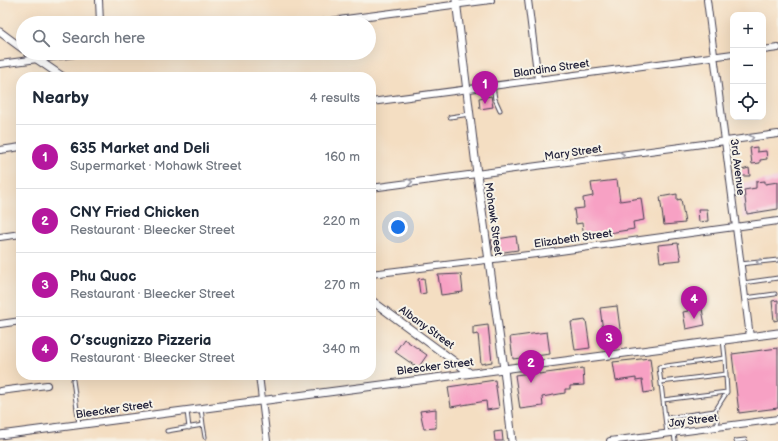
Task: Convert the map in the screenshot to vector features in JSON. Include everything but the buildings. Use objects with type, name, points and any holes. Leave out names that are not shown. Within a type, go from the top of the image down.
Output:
[{"type":"street","points":[[99,0],[100,16]]},
{"type":"street","points":[[361,16],[456,2],[491,0]]},
{"type":"street","points":[[528,0],[538,80]]},
{"type":"street","name":"3rd Avenue","points":[[707,0],[750,337]]},
{"type":"street","name":"Mohawk Street","points":[[456,2],[512,441]]},
{"type":"street","points":[[0,32],[16,44]]},
{"type":"street","points":[[766,50],[778,48]]},
{"type":"street","name":"Blandina Street","points":[[376,101],[730,54]]},
{"type":"street","points":[[0,64],[29,60]]},
{"type":"street","points":[[38,60],[56,72]]},
{"type":"street","name":"Mary Street","points":[[376,187],[778,134]]},
{"type":"street","points":[[0,150],[16,148]]},
{"type":"street","name":"Elizabeth Street","points":[[376,273],[778,221]]},
{"type":"street","points":[[0,237],[16,235]]},
{"type":"street","name":"Albany Street","points":[[376,304],[470,373]]},
{"type":"street","points":[[0,324],[16,322]]},
{"type":"street","name":"Bleecker Street","points":[[0,435],[778,333]]},
{"type":"street","points":[[260,380],[268,441]]},
{"type":"street","points":[[0,391],[47,385]]},
{"type":"street","name":"Jay Street","points":[[610,441],[639,439],[671,433],[778,419]]},
{"type":"lane","points":[[493,86],[495,99],[500,110]]},
{"type":"lane","points":[[450,117],[470,114]]},
{"type":"lane","points":[[740,264],[778,260]]},
{"type":"lane","points":[[743,283],[778,278]]},
{"type":"lane","points":[[745,298],[775,294]]},
{"type":"lane","points":[[718,427],[715,412],[727,392],[723,340]]},
{"type":"lane","points":[[675,441],[666,418],[659,367],[725,358]]},
{"type":"lane","points":[[661,382],[726,374]]},
{"type":"lane","points":[[73,380],[79,424]]},
{"type":"lane","points":[[663,400],[727,392]]},
{"type":"lane","points":[[201,408],[205,437]]},
{"type":"lane","points":[[187,410],[189,428]]},
{"type":"lane","points":[[666,418],[715,412]]},
{"type":"lane","points":[[167,431],[203,426]]},
{"type":"lane","points":[[736,441],[745,440]]},
{"type":"shaded area","points":[[778,178],[778,213],[743,218],[738,183]]},
{"type":"place","name":"635 Market and Deli","points":[[485,104]]},
{"type":"place","name":"O’scugnizzo Pizzeria","points":[[694,319]]},
{"type":"place","name":"Phu Quoc","points":[[609,358]]},
{"type":"place","name":"CNY Fried Chicken","points":[[531,383]]}]
